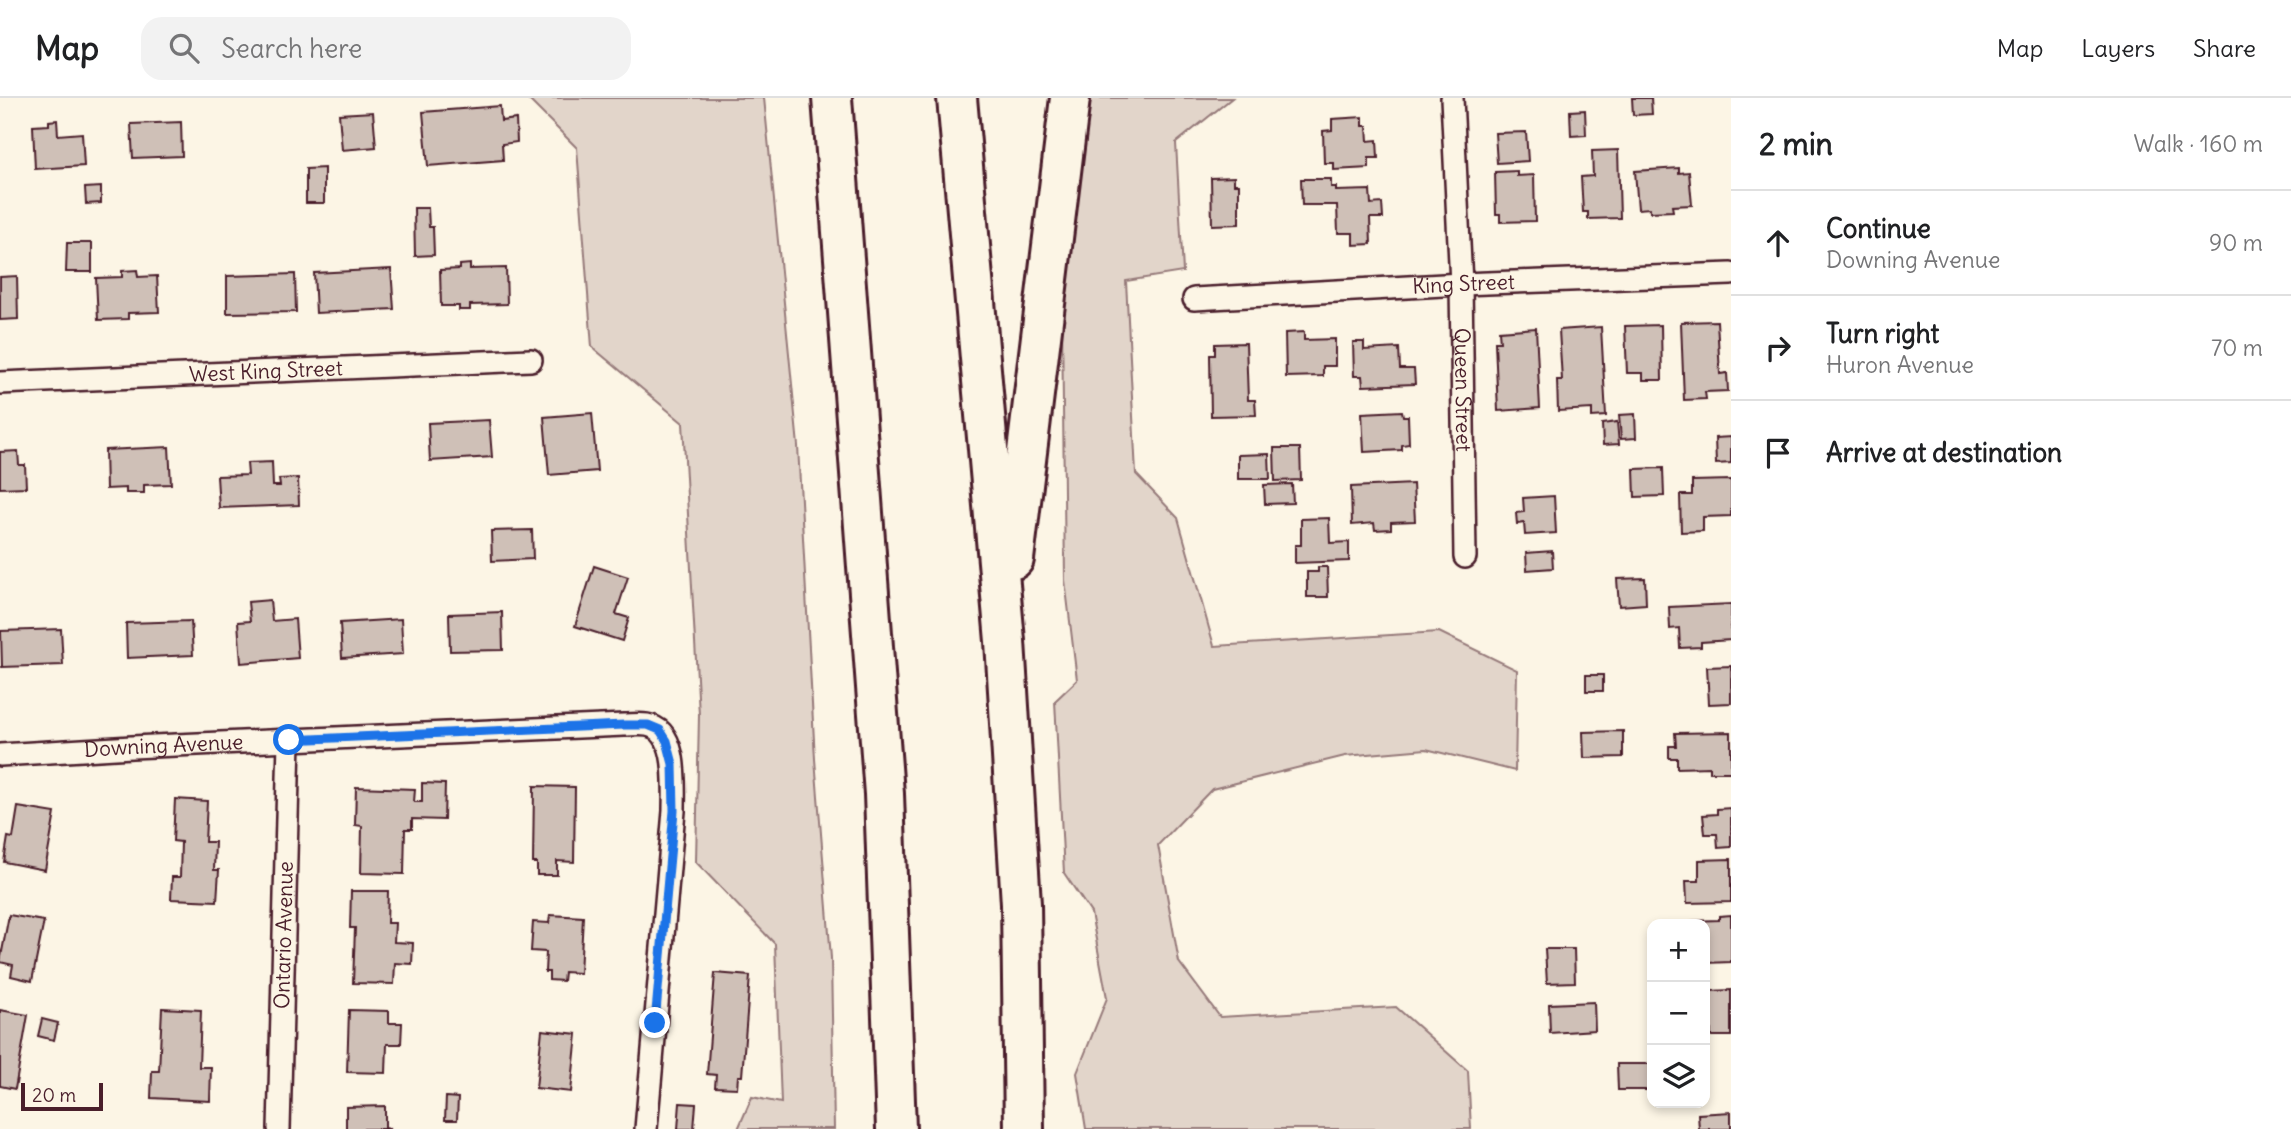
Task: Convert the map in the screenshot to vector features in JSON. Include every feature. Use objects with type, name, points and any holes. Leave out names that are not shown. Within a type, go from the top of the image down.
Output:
[{"type":"highway","points":[[832,98],[884,794],[896,1129]]},
{"type":"highway","points":[[957,98],[1005,641],[1021,904],[1024,1129]]},
{"type":"highway","points":[[1005,641],[1070,98]]},
{"type":"street","name":"Queen Street","points":[[1452,98],[1461,284],[1465,557]]},
{"type":"street","name":"King Street","points":[[1194,299],[1461,284],[1731,274]]},
{"type":"street","name":"West King Street","points":[[0,383],[531,360]]},
{"type":"street","name":"Downing Avenue","points":[[0,755],[624,725],[648,725],[662,733],[673,764],[674,811],[646,1129]]},
{"type":"street","name":"Ontario Avenue","points":[[279,1129],[289,740]]},
{"type":"shaded area","points":[[527,98],[764,98],[798,446],[815,759],[831,958],[834,1129],[738,1129],[752,1097],[781,1103],[775,944],[696,862],[699,715],[683,423],[592,347],[577,148]]},
{"type":"shaded area","points":[[1086,98],[1232,98],[1176,143],[1183,272],[1126,281],[1136,474],[1178,518],[1214,646],[1439,632],[1517,670],[1515,771],[1426,749],[1345,756],[1212,789],[1158,845],[1179,962],[1220,1017],[1396,1007],[1468,1071],[1471,1129],[1086,1129],[1077,1073],[1107,998],[1091,913],[1064,873],[1055,701],[1077,680],[1065,580],[1062,318]]},
{"type":"building","points":[[1632,98],[1651,98],[1652,114],[1633,115]]},
{"type":"building","points":[[500,106],[501,121],[516,119],[517,142],[502,144],[503,160],[428,166],[423,112]]},
{"type":"building","points":[[1585,110],[1586,135],[1571,136],[1570,111]]},
{"type":"building","points":[[373,112],[376,147],[342,150],[339,114]]},
{"type":"building","points":[[1363,117],[1368,141],[1377,140],[1378,158],[1369,158],[1369,168],[1334,170],[1334,163],[1324,163],[1323,131],[1332,130],[1332,119]]},
{"type":"building","points":[[57,120],[58,135],[82,133],[84,166],[35,169],[33,126],[49,125],[49,121]]},
{"type":"building","points":[[181,122],[182,156],[133,158],[131,124]]},
{"type":"building","points":[[1526,132],[1528,161],[1497,163],[1495,133]]},
{"type":"building","points":[[1618,150],[1620,218],[1588,219],[1588,212],[1583,212],[1581,177],[1593,176],[1592,151]]},
{"type":"building","points":[[324,168],[324,203],[306,203],[306,169]]},
{"type":"building","points":[[1679,168],[1679,173],[1689,172],[1692,205],[1672,206],[1673,211],[1650,212],[1650,208],[1638,209],[1635,171]]},
{"type":"building","points":[[1517,171],[1517,176],[1534,175],[1535,221],[1500,222],[1500,214],[1496,214],[1495,172]]},
{"type":"building","points":[[1234,177],[1234,184],[1239,184],[1239,224],[1212,225],[1211,178]]},
{"type":"building","points":[[1301,179],[1331,179],[1331,187],[1336,187],[1336,191],[1370,190],[1371,204],[1382,203],[1383,218],[1370,218],[1371,244],[1353,245],[1353,233],[1338,233],[1337,205],[1302,205]]},
{"type":"building","points":[[101,187],[101,203],[86,204],[85,188]]},
{"type":"building","points":[[414,208],[428,208],[429,227],[433,227],[434,255],[415,256]]},
{"type":"building","points":[[67,243],[92,243],[92,272],[66,272]]},
{"type":"building","points":[[470,264],[470,269],[506,268],[507,304],[470,305],[470,310],[459,310],[459,306],[441,306],[440,270],[460,269],[460,265]]},
{"type":"building","points":[[391,269],[394,309],[316,313],[314,273]]},
{"type":"building","points":[[137,270],[138,277],[157,276],[159,312],[128,313],[128,319],[98,320],[96,278],[122,277],[122,271]]},
{"type":"building","points":[[295,274],[296,312],[227,313],[227,276]]},
{"type":"building","points":[[17,276],[18,319],[0,320],[0,277]]},
{"type":"building","points":[[1717,321],[1720,374],[1727,373],[1728,391],[1705,392],[1706,399],[1684,400],[1681,322]]},
{"type":"building","points":[[1661,325],[1662,380],[1643,380],[1643,373],[1627,373],[1625,326]]},
{"type":"building","points":[[1601,327],[1606,416],[1592,417],[1592,409],[1558,411],[1557,380],[1562,380],[1559,330]]},
{"type":"building","points":[[1536,328],[1540,408],[1498,411],[1495,342],[1500,342],[1499,331]]},
{"type":"building","points":[[1304,332],[1304,340],[1335,339],[1335,366],[1323,366],[1323,376],[1286,377],[1285,333]]},
{"type":"building","points":[[1353,342],[1364,342],[1364,350],[1399,348],[1400,369],[1414,369],[1415,384],[1363,386],[1362,376],[1354,376]]},
{"type":"building","points":[[1246,343],[1248,400],[1255,400],[1256,415],[1211,416],[1210,355],[1215,355],[1215,344]]},
{"type":"building","points":[[1402,411],[1403,416],[1408,416],[1409,444],[1402,445],[1402,450],[1364,452],[1362,413]]},
{"type":"building","points":[[592,413],[597,471],[549,475],[544,417]]},
{"type":"building","points":[[1635,414],[1636,438],[1621,439],[1619,415]]},
{"type":"building","points":[[489,420],[492,457],[430,461],[428,423]]},
{"type":"building","points":[[1617,422],[1619,444],[1603,445],[1602,424]]},
{"type":"building","points":[[1731,437],[1731,463],[1716,464],[1715,438]]},
{"type":"building","points":[[169,447],[171,484],[144,485],[144,493],[126,493],[126,488],[106,489],[105,450]]},
{"type":"building","points":[[1274,448],[1300,448],[1301,480],[1275,481]]},
{"type":"building","points":[[18,451],[19,465],[25,465],[26,487],[0,488],[0,452]]},
{"type":"building","points":[[1269,454],[1270,479],[1238,479],[1238,455]]},
{"type":"building","points":[[272,462],[273,486],[280,486],[279,479],[298,478],[299,505],[219,508],[217,476],[248,475],[247,463]]},
{"type":"building","points":[[1663,468],[1664,496],[1635,497],[1634,469]]},
{"type":"building","points":[[1731,480],[1731,516],[1703,517],[1703,531],[1681,532],[1680,495],[1692,495],[1692,481]]},
{"type":"building","points":[[1292,484],[1293,503],[1265,504],[1264,485]]},
{"type":"building","points":[[1413,484],[1415,521],[1391,522],[1391,529],[1375,530],[1374,523],[1352,525],[1351,487]]},
{"type":"building","points":[[1554,496],[1556,533],[1525,535],[1524,523],[1517,524],[1516,513],[1524,512],[1523,498]]},
{"type":"building","points":[[1329,518],[1330,543],[1349,542],[1349,561],[1295,563],[1295,545],[1301,545],[1301,519]]},
{"type":"building","points":[[532,530],[533,559],[492,561],[491,531]]},
{"type":"building","points":[[1552,551],[1553,568],[1527,570],[1526,553]]},
{"type":"building","points":[[594,566],[628,577],[616,614],[629,618],[622,641],[575,626]]},
{"type":"building","points":[[1318,567],[1327,567],[1328,597],[1307,597],[1307,572],[1318,572]]},
{"type":"building","points":[[1645,578],[1646,604],[1619,606],[1617,579]]},
{"type":"building","points":[[270,600],[272,621],[295,619],[298,658],[241,663],[238,622],[250,621],[248,602]]},
{"type":"building","points":[[1731,604],[1731,640],[1701,642],[1701,647],[1680,648],[1679,628],[1670,629],[1669,607]]},
{"type":"building","points":[[502,612],[503,650],[450,651],[449,614]]},
{"type":"building","points":[[401,619],[403,654],[342,658],[340,623]]},
{"type":"building","points":[[191,621],[193,655],[127,658],[126,623]]},
{"type":"building","points":[[61,629],[63,665],[2,667],[1,631]]},
{"type":"building","points":[[1731,666],[1731,703],[1709,704],[1707,667]]},
{"type":"building","points":[[1586,675],[1603,675],[1603,691],[1586,691]]},
{"type":"building","points":[[1623,731],[1623,757],[1584,758],[1583,732]]},
{"type":"building","points":[[1731,732],[1731,772],[1710,772],[1710,767],[1677,768],[1677,758],[1669,758],[1669,746],[1676,746],[1675,733]]},
{"type":"building","points":[[422,783],[445,784],[444,820],[412,819],[412,829],[405,829],[404,874],[361,873],[362,826],[355,825],[356,787],[415,789],[414,802],[422,802]]},
{"type":"building","points":[[534,786],[575,787],[574,862],[557,861],[557,875],[537,875],[537,863],[533,863]]},
{"type":"building","points":[[175,799],[207,801],[205,842],[215,842],[214,870],[219,870],[217,901],[171,899],[172,877],[180,877],[181,842],[173,841]]},
{"type":"building","points":[[18,807],[55,813],[45,870],[4,862],[8,837],[13,838]]},
{"type":"building","points":[[1731,808],[1731,847],[1718,848],[1717,834],[1705,834],[1703,815],[1717,814],[1717,809]]},
{"type":"building","points":[[1731,859],[1731,902],[1687,903],[1686,881],[1699,881],[1699,860]]},
{"type":"building","points":[[351,891],[388,891],[387,923],[395,923],[394,942],[413,943],[412,964],[395,963],[394,984],[353,983],[355,928],[350,928]]},
{"type":"building","points":[[9,915],[44,921],[32,981],[11,976],[13,965],[0,962]]},
{"type":"building","points":[[550,915],[583,917],[580,973],[564,972],[563,981],[549,980],[549,972],[545,972],[546,952],[531,951],[533,922],[549,923]]},
{"type":"building","points":[[1731,915],[1731,962],[1710,963],[1710,920],[1719,920],[1719,916]]},
{"type":"building","points":[[1545,949],[1574,949],[1575,982],[1547,983]]},
{"type":"building","points":[[715,973],[750,976],[742,1076],[738,1076],[737,1088],[715,1087],[716,1075],[707,1074]]},
{"type":"building","points":[[1731,990],[1731,1036],[1711,1036],[1710,991]]},
{"type":"building","points":[[1594,1002],[1595,1030],[1550,1033],[1549,1004]]},
{"type":"building","points":[[162,1008],[201,1010],[199,1067],[211,1067],[210,1101],[151,1098],[152,1071],[159,1071]]},
{"type":"building","points":[[0,1010],[28,1015],[15,1089],[0,1086]]},
{"type":"building","points":[[349,1010],[389,1011],[389,1023],[402,1023],[401,1044],[387,1044],[386,1073],[347,1072]]},
{"type":"building","points":[[42,1019],[58,1023],[54,1040],[38,1036]]},
{"type":"building","points":[[542,1030],[577,1034],[571,1092],[536,1088]]},
{"type":"building","points":[[1617,1064],[1647,1064],[1647,1090],[1618,1090]]},
{"type":"building","points":[[446,1097],[458,1098],[457,1120],[445,1120]]},
{"type":"building","points":[[680,1103],[696,1104],[694,1129],[678,1129]]},
{"type":"building","points":[[385,1106],[385,1128],[390,1129],[346,1129],[346,1107]]},
{"type":"building","points":[[1731,1112],[1731,1129],[1699,1129],[1698,1114]]},
{"type":"route","points":[[289,740],[624,725],[648,725],[660,730],[667,741],[673,764],[674,811],[655,1023]]}]
